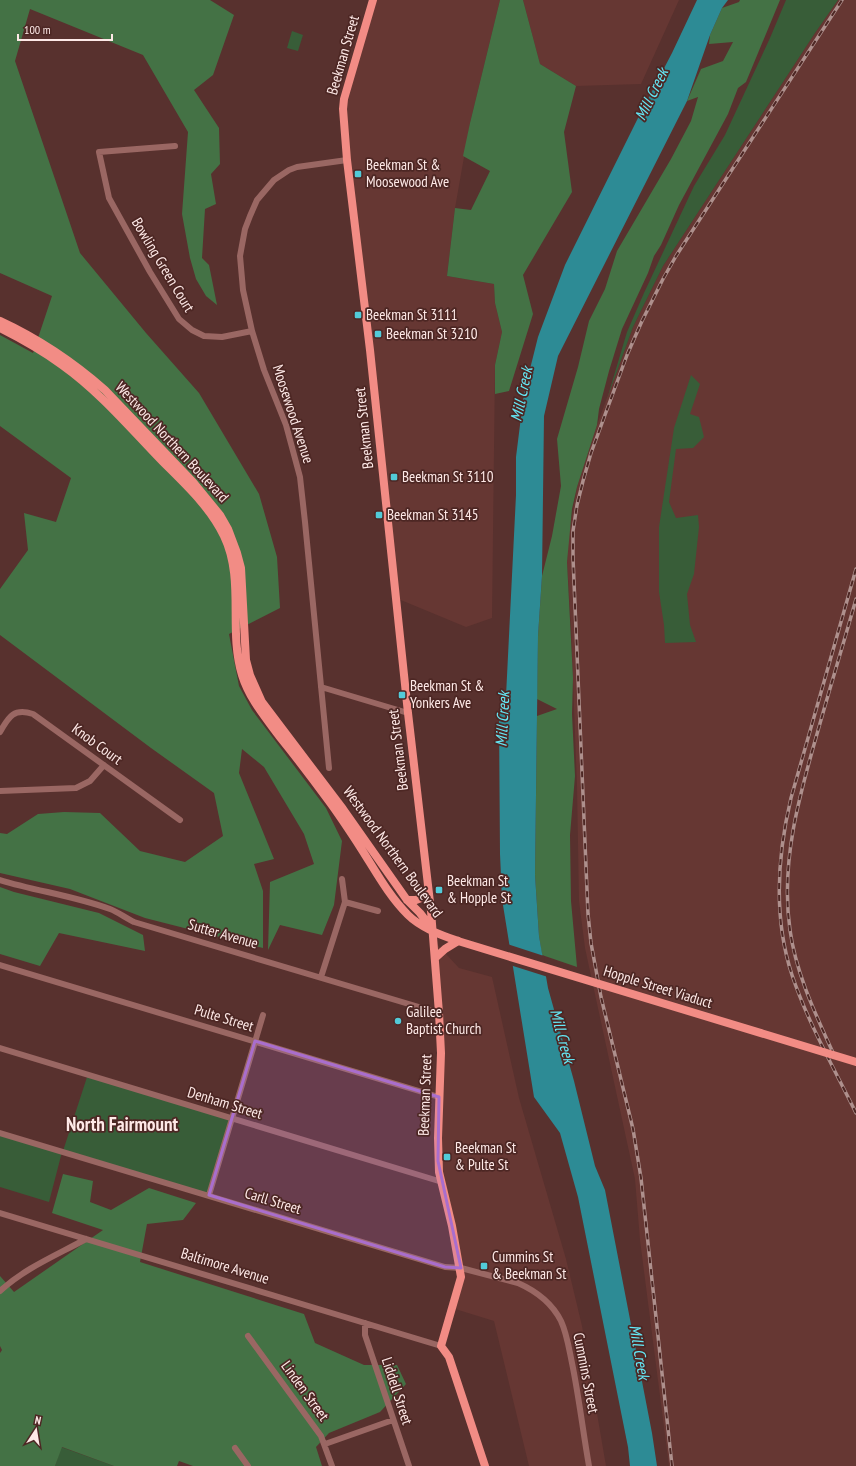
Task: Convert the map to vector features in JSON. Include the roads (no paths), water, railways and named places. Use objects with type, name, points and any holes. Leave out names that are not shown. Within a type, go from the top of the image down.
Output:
[{"type":"main road","name":"Beekman Street","points":[[373,0],[344,99],[343,109],[347,160],[370,350],[435,958],[441,1053],[439,1096],[439,1172],[462,1277],[441,1346]]},
{"type":"main road","name":"Westwood Northern Boulevard","points":[[0,321],[54,350],[100,385],[193,482],[220,515],[233,540],[240,563],[246,660],[255,688],[262,702],[366,840],[407,900],[420,913],[432,930]]},
{"type":"main road","name":"Westwood Northern Boulevard","points":[[0,328],[42,351],[101,397],[199,499],[215,520],[225,537],[234,567],[236,583],[238,654],[247,687],[265,717],[327,799],[359,845],[386,888],[410,917],[421,926],[432,930]]},
{"type":"main road","points":[[407,900],[416,900],[429,895]]},
{"type":"main road","name":"Hopple Street Viaduct","points":[[432,930],[454,941],[856,1062]]},
{"type":"main road","points":[[435,958],[454,941]]},
{"type":"main road","points":[[441,1346],[449,1357],[485,1466]]},
{"type":"street","name":"Bowling Green Court","points":[[175,146],[99,152],[109,198],[150,272],[179,319],[192,330],[204,336],[222,337],[252,331]]},
{"type":"street","name":"Moosewood Avenue","points":[[329,768],[300,477],[286,425],[264,370],[252,331],[244,290],[240,256],[245,229],[257,200],[274,180],[289,170],[306,165],[347,160]]},
{"type":"street","points":[[321,687],[408,713]]},
{"type":"street","name":"Knob Court","points":[[0,732],[8,718],[16,712],[21,711],[33,714],[180,820]]},
{"type":"street","points":[[0,791],[76,788],[90,781],[104,765]]},
{"type":"street","points":[[320,977],[345,902],[342,879]]},
{"type":"street","name":"Sutter Avenue","points":[[0,880],[78,900],[111,910],[134,922],[439,1013]]},
{"type":"street","points":[[345,902],[378,911]]},
{"type":"street","name":"Pulte Street","points":[[0,965],[439,1096]]},
{"type":"street","points":[[209,1195],[263,1015]]},
{"type":"street","name":"Denham Street","points":[[0,1048],[442,1182]]},
{"type":"street","name":"Carll Street","points":[[0,1132],[445,1267],[461,1268],[518,1283],[538,1294]]},
{"type":"street","name":"Baltimore Avenue","points":[[0,1213],[441,1346]]},
{"type":"street","points":[[0,1291],[18,1276],[86,1238]]},
{"type":"street","name":"Cummins Street","points":[[538,1294],[554,1311],[565,1331],[574,1374],[589,1466]]},
{"type":"street","name":"Liddell Street","points":[[365,1323],[365,1335],[409,1466]]},
{"type":"street","name":"Linden Street","points":[[248,1336],[321,1436],[332,1466]]},
{"type":"street","points":[[325,1444],[393,1420]]},
{"type":"street","points":[[235,1448],[248,1466]]},
{"type":"water","name":"Mill Creek","points":[[697,0],[728,0],[722,8],[710,35],[687,101],[558,356],[544,416],[542,576],[538,636],[535,875],[539,936],[548,988],[574,1081],[595,1166],[605,1190],[652,1433],[657,1466],[630,1466],[628,1447],[578,1197],[560,1133],[534,1097],[502,899],[500,854],[499,715],[506,696],[516,495],[516,457],[524,393],[538,337],[565,265],[672,53]]},
{"type":"railway","points":[[672,1466],[641,1178],[633,1129],[601,997],[591,943],[588,914],[573,531],[577,505],[591,453],[627,355],[663,279],[676,256],[842,0]]},
{"type":"railway","points":[[856,569],[791,798],[783,842],[779,887],[782,931],[786,953],[798,993],[813,1028],[856,1113]]},
{"type":"railway","points":[[834,1055],[820,1025],[797,962],[790,930],[788,878],[794,827],[805,777],[856,599]]},
{"type":"place","name":"Beekman St & Moosewood Ave","points":[[358,174]]},
{"type":"place","name":"Beekman St 3111","points":[[358,315]]},
{"type":"place","name":"Beekman St 3210","points":[[378,334]]},
{"type":"place","name":"Beekman St 3110","points":[[394,477]]},
{"type":"place","name":"Beekman St 3145","points":[[379,515]]},
{"type":"place","name":"Beekman St & Yonkers Ave","points":[[402,695]]},
{"type":"place","name":"Beekman St & Hopple St","points":[[439,890]]},
{"type":"place","name":"Galilee Baptist Church","points":[[398,1021]]},
{"type":"place","name":"Beekman St & Pulte St","points":[[447,1157]]},
{"type":"place","name":"Cummins St & Beekman St","points":[[484,1266]]},
{"type":"district","name":"North Fairmount","points":[[122,1124]]}]
